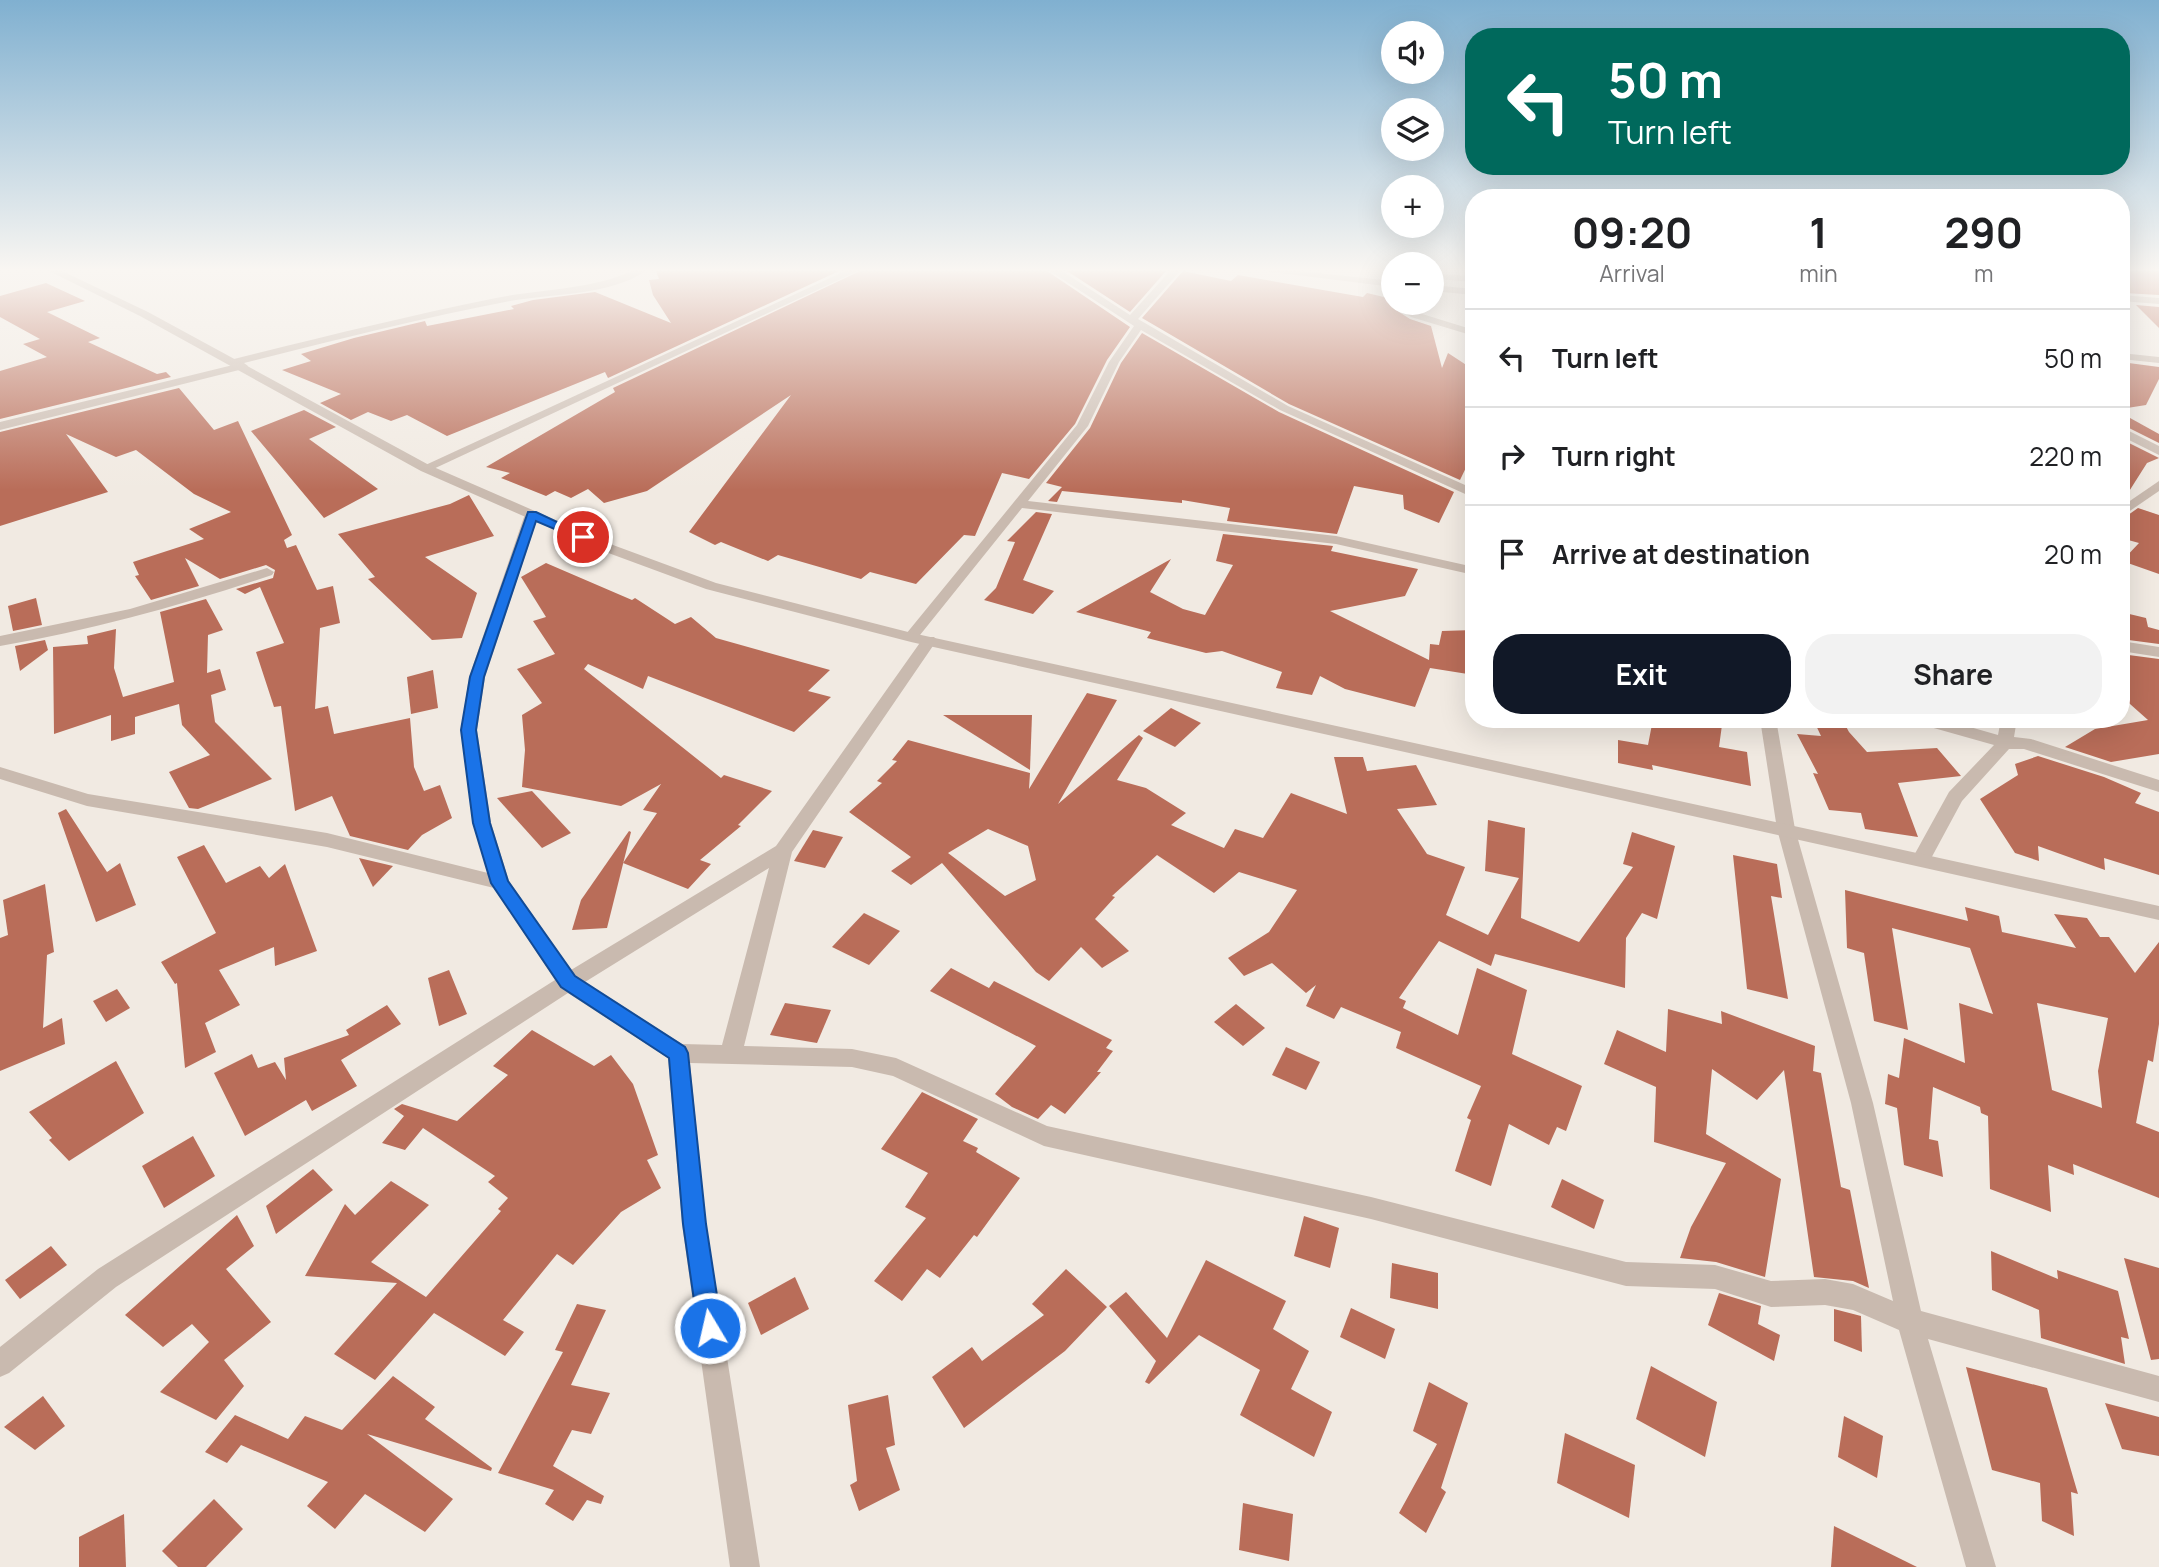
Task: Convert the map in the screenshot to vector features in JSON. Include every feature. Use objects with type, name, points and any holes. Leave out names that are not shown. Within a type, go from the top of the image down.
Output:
[{"type":"street","points":[[199,344],[425,468],[608,548],[711,586],[920,639],[2159,913]]},
{"type":"street","points":[[0,426],[315,344]]},
{"type":"street","points":[[425,468],[694,344]]},
{"type":"street","points":[[732,1054],[783,850],[920,639],[1018,504],[1082,426],[1124,344]]},
{"type":"street","points":[[1174,344],[1284,408],[1465,490]]},
{"type":"street","points":[[2130,357],[2159,360]]},
{"type":"street","points":[[2130,436],[2159,451]]},
{"type":"street","points":[[2130,506],[2159,485]]},
{"type":"street","points":[[1018,504],[1336,540],[1465,569]]},
{"type":"street","points":[[532,514],[477,677],[468,730],[482,823],[500,883],[568,982],[678,1053],[852,1058],[896,1067],[1044,1136],[1371,1208],[1626,1275],[1714,1277],[1771,1294],[1825,1292],[1853,1297],[1910,1321],[2159,1390]]},
{"type":"street","points":[[0,641],[52,633],[118,617],[205,593],[267,572]]},
{"type":"street","points":[[2130,647],[2159,652]]},
{"type":"street","points":[[1769,728],[1786,829],[1862,1103],[1910,1321],[1980,1567]]},
{"type":"street","points":[[1954,728],[2007,743],[2025,743],[2159,786]]},
{"type":"street","points":[[1921,859],[1938,820],[1963,786],[2007,743],[2008,728]]},
{"type":"street","points":[[0,773],[87,800],[327,840],[500,883]]},
{"type":"street","points":[[0,1364],[107,1278],[568,982],[783,850]]},
{"type":"street","points":[[678,1053],[694,1224],[745,1567]]},
{"type":"building","points":[[23,344],[93,344],[157,374],[166,372],[171,377],[0,419],[0,371],[47,357]]},
{"type":"building","points":[[334,344],[681,344],[608,378],[605,372],[447,436],[407,415],[391,421],[368,412],[351,420],[320,403],[341,394],[282,370],[311,361],[301,354]]},
{"type":"building","points":[[706,344],[1118,344],[1107,360],[1075,424],[1029,479],[1002,473],[975,536],[964,535],[916,584],[870,572],[861,579],[778,555],[768,561],[721,542],[715,545],[689,532],[791,395],[647,491],[604,503],[588,489],[571,498],[555,491],[546,496],[501,478],[510,473],[486,467],[615,392],[613,388]]},
{"type":"building","points":[[1134,344],[1161,344],[1279,412],[1454,492],[1439,523],[1404,509],[1403,495],[1354,486],[1337,534],[1227,521],[1230,508],[1182,500],[1182,503],[1062,491],[1057,502],[1048,501],[1062,487],[1046,483],[1090,428],[1121,363]]},
{"type":"building","points":[[1187,344],[1436,344],[1442,368],[1448,353],[1465,364],[1465,470],[1460,480],[1289,404]]},
{"type":"building","points":[[2130,363],[2159,367],[2159,379],[2146,405],[2130,408]]},
{"type":"building","points":[[179,388],[214,430],[238,421],[292,535],[284,540],[287,548],[296,545],[317,590],[333,586],[340,623],[320,628],[315,709],[328,706],[334,734],[410,718],[414,767],[424,791],[440,785],[452,818],[422,835],[408,850],[350,836],[332,796],[295,811],[281,706],[274,707],[256,652],[284,643],[260,587],[245,594],[236,589],[273,578],[275,570],[266,565],[220,579],[185,558],[199,586],[151,600],[135,576],[139,575],[133,562],[204,539],[189,529],[231,512],[194,494],[136,450],[116,457],[66,434],[108,492],[0,526],[0,432]]},
{"type":"building","points":[[304,410],[336,427],[309,439],[378,489],[324,518],[251,431]]},
{"type":"building","points":[[2130,418],[2159,434],[2159,443],[2130,428]]},
{"type":"building","points":[[2130,444],[2159,458],[2147,463],[2130,490]]},
{"type":"building","points":[[469,495],[494,536],[425,557],[477,593],[462,638],[432,640],[368,579],[375,577],[338,534],[450,504]]},
{"type":"building","points":[[2138,508],[2159,515],[2159,574],[2130,564],[2130,553],[2139,543],[2130,540],[2130,514]]},
{"type":"building","points":[[1036,512],[1052,514],[1023,580],[1054,591],[1033,614],[984,600],[996,588],[1015,542],[1007,541]]},
{"type":"building","points":[[1223,534],[1333,546],[1331,551],[1418,569],[1405,596],[1330,611],[1429,660],[1430,644],[1439,645],[1442,631],[1465,630],[1465,674],[1430,668],[1415,707],[1345,689],[1320,676],[1312,695],[1276,688],[1282,672],[1222,651],[1206,653],[1147,638],[1151,632],[1076,612],[1171,559],[1150,592],[1183,609],[1205,615],[1233,565],[1216,561]]},
{"type":"building","points":[[546,563],[632,600],[635,598],[675,624],[691,617],[716,638],[830,670],[808,691],[831,697],[794,732],[648,676],[643,689],[588,664],[584,669],[721,778],[724,775],[772,791],[738,825],[741,826],[700,860],[711,864],[688,889],[623,863],[657,813],[643,810],[661,784],[621,806],[522,787],[525,750],[522,715],[542,703],[517,669],[555,654],[533,621],[546,617],[521,577]]},
{"type":"building","points":[[36,598],[42,625],[13,631],[8,606]]},
{"type":"building","points":[[206,599],[223,630],[208,635],[207,673],[220,669],[226,690],[211,695],[215,722],[272,779],[198,809],[189,808],[169,772],[210,755],[182,725],[179,704],[135,717],[135,734],[111,741],[111,715],[54,734],[53,647],[88,644],[87,636],[116,629],[114,668],[123,697],[174,682],[160,612]]},
{"type":"building","points":[[2130,614],[2146,618],[2148,627],[2159,630],[2159,644],[2130,640]]},
{"type":"building","points":[[45,640],[48,650],[20,671],[15,646]]},
{"type":"building","points":[[2130,655],[2159,659],[2159,754],[2111,762],[2065,747],[2095,729],[2130,728],[2130,723],[2148,720],[2130,704]]},
{"type":"building","points":[[433,670],[438,708],[411,714],[407,677]]},
{"type":"building","points":[[1087,693],[1117,700],[1058,804],[1139,735],[1143,738],[1117,780],[1146,788],[1186,813],[1171,825],[1224,848],[1235,829],[1263,838],[1291,793],[1347,814],[1334,757],[1363,757],[1367,771],[1416,765],[1437,805],[1397,809],[1427,854],[1465,867],[1446,915],[1488,935],[1519,878],[1485,871],[1488,820],[1525,828],[1521,918],[1579,942],[1633,867],[1623,864],[1632,832],[1675,846],[1657,919],[1642,913],[1626,938],[1625,988],[1495,954],[1491,966],[1439,941],[1399,998],[1406,1001],[1403,1008],[1458,1035],[1477,968],[1527,990],[1512,1054],[1582,1086],[1566,1131],[1557,1127],[1549,1145],[1509,1124],[1491,1186],[1455,1171],[1471,1120],[1467,1118],[1481,1086],[1396,1048],[1401,1032],[1341,1007],[1334,1019],[1306,1006],[1316,985],[1306,993],[1272,963],[1244,976],[1228,958],[1269,932],[1297,890],[1239,872],[1214,893],[1157,855],[1112,896],[1115,897],[1095,919],[1129,951],[1102,968],[1081,947],[1049,981],[1036,972],[942,863],[911,885],[891,871],[911,857],[849,812],[882,783],[877,781],[897,761],[892,760],[908,740],[1030,773],[1029,789]],"holes":[[[988,829],[1028,846],[1036,880],[1005,896],[948,853]]]},
{"type":"building","points":[[1171,708],[1201,723],[1175,747],[1143,731]]},
{"type":"building","points":[[943,715],[1032,715],[1030,770]]},
{"type":"building","points":[[1651,728],[1722,728],[1719,747],[1747,752],[1751,786],[1652,765],[1653,770],[1618,763],[1618,740],[1648,745]]},
{"type":"building","points":[[1817,728],[1847,728],[1867,752],[1937,748],[1961,776],[1898,783],[1918,837],[1865,829],[1861,813],[1829,810],[1813,773],[1818,774],[1797,734],[1821,736]]},
{"type":"building","points":[[2038,756],[2104,777],[2141,793],[2135,803],[2159,812],[2159,875],[2104,858],[2105,870],[2038,846],[2039,861],[2015,853],[1980,799],[2018,775],[2015,764]]},
{"type":"building","points":[[532,791],[571,833],[542,848],[497,798]]},
{"type":"building","points":[[66,809],[107,872],[120,863],[136,905],[96,922],[58,813]]},
{"type":"building","points":[[813,830],[843,837],[825,868],[794,861]]},
{"type":"building","points":[[629,831],[631,832],[607,928],[572,930],[581,900]]},
{"type":"building","points":[[204,845],[226,883],[260,866],[269,878],[285,864],[317,951],[275,966],[274,947],[219,970],[240,1005],[205,1023],[216,1052],[185,1068],[177,983],[175,984],[161,962],[216,933],[177,857]]},
{"type":"building","points":[[1733,855],[1777,864],[1782,898],[1771,896],[1788,999],[1747,989]]},
{"type":"building","points":[[359,858],[393,866],[373,887]]},
{"type":"building","points":[[45,884],[54,952],[47,955],[43,1028],[62,1018],[65,1044],[0,1071],[0,938],[8,935],[3,900]]},
{"type":"building","points":[[1845,890],[1968,921],[1965,907],[1999,916],[2002,932],[2076,948],[2054,914],[2087,918],[2100,937],[2109,937],[2135,973],[2159,942],[2159,1024],[2153,1062],[2148,1060],[2136,1123],[2159,1132],[2159,1198],[2073,1164],[2074,1175],[2048,1165],[2051,1212],[1990,1189],[1988,1116],[1981,1113],[1980,1107],[1933,1087],[1929,1139],[1938,1141],[1943,1177],[1904,1165],[1897,1108],[1885,1104],[1888,1074],[1899,1078],[1904,1038],[1965,1063],[1959,1003],[1993,1014],[1970,948],[1892,928],[1908,1030],[1874,1021],[1864,953],[1847,948]],"holes":[[[2037,1003],[2108,1018],[2098,1071],[2102,1108],[2052,1090]]]},
{"type":"building","points":[[864,913],[900,931],[869,965],[832,947]]},
{"type":"building","points":[[951,968],[989,988],[994,981],[1112,1040],[1106,1048],[1113,1051],[1097,1072],[1101,1072],[1065,1114],[1051,1105],[1038,1119],[1012,1107],[995,1094],[1036,1046],[930,991]]},
{"type":"building","points":[[449,970],[467,1014],[439,1026],[428,978]]},
{"type":"building","points":[[117,989],[130,1008],[106,1022],[93,1001]]},
{"type":"building","points":[[785,1003],[831,1010],[817,1043],[770,1035]]},
{"type":"building","points":[[1236,1004],[1265,1028],[1243,1046],[1214,1022]]},
{"type":"building","points":[[387,1005],[401,1024],[341,1060],[357,1086],[312,1111],[306,1100],[245,1136],[214,1073],[252,1054],[258,1068],[275,1062],[286,1080],[284,1058],[349,1035],[346,1030]]},
{"type":"building","points":[[1668,1009],[1722,1024],[1721,1011],[1815,1046],[1813,1071],[1821,1073],[1841,1187],[1850,1190],[1869,1288],[1853,1281],[1814,1277],[1784,1070],[1757,1100],[1712,1069],[1706,1134],[1781,1179],[1765,1277],[1716,1262],[1680,1258],[1691,1227],[1726,1163],[1654,1142],[1656,1087],[1604,1064],[1617,1030],[1666,1052]]},
{"type":"building","points":[[532,1030],[594,1066],[611,1055],[633,1084],[658,1155],[647,1160],[661,1188],[621,1212],[573,1265],[557,1254],[503,1320],[524,1332],[505,1356],[434,1313],[375,1380],[334,1354],[397,1283],[305,1276],[345,1204],[355,1215],[391,1181],[429,1205],[371,1262],[426,1297],[501,1211],[498,1209],[508,1198],[488,1182],[495,1176],[423,1128],[405,1150],[382,1143],[404,1116],[394,1109],[402,1104],[457,1121],[508,1075],[493,1066]]},
{"type":"building","points":[[1286,1047],[1320,1062],[1306,1090],[1272,1075]]},
{"type":"building","points":[[116,1061],[144,1113],[69,1161],[49,1140],[52,1138],[29,1112]]},
{"type":"building","points":[[922,1092],[978,1119],[963,1141],[978,1148],[976,1152],[1020,1178],[977,1237],[974,1235],[940,1278],[927,1269],[902,1301],[874,1281],[926,1218],[905,1207],[928,1173],[881,1149]]},
{"type":"building","points":[[193,1136],[215,1176],[164,1208],[142,1166]]},
{"type":"building","points":[[313,1169],[333,1190],[276,1234],[266,1206]]},
{"type":"building","points":[[1562,1179],[1604,1200],[1594,1229],[1551,1207]]},
{"type":"building","points":[[237,1215],[254,1246],[226,1269],[271,1322],[224,1360],[244,1386],[216,1420],[160,1392],[209,1342],[192,1324],[163,1347],[125,1315]]},
{"type":"building","points":[[1304,1216],[1339,1228],[1330,1268],[1294,1256]]},
{"type":"building","points":[[51,1246],[67,1265],[20,1299],[5,1280]]},
{"type":"building","points":[[1991,1251],[2058,1279],[2057,1270],[2118,1291],[2129,1339],[2121,1337],[2125,1364],[2041,1338],[2039,1310],[1992,1290]]},
{"type":"building","points":[[2124,1258],[2159,1268],[2159,1359],[2151,1360]]},
{"type":"building","points":[[1206,1260],[1286,1301],[1273,1329],[1309,1351],[1291,1389],[1332,1412],[1314,1457],[1240,1415],[1260,1370],[1199,1335],[1149,1384],[1145,1382],[1156,1361],[1109,1306],[1126,1292],[1167,1338]]},
{"type":"building","points":[[1392,1263],[1438,1273],[1438,1309],[1390,1298]]},
{"type":"building","points":[[1066,1269],[1107,1307],[1065,1351],[964,1428],[932,1377],[972,1347],[982,1361],[1044,1315],[1032,1304]]},
{"type":"building","points":[[795,1277],[809,1309],[761,1335],[748,1303]]},
{"type":"building","points":[[1719,1293],[1761,1306],[1758,1324],[1780,1335],[1774,1361],[1708,1325]]},
{"type":"building","points":[[577,1304],[606,1310],[571,1385],[610,1393],[591,1434],[572,1430],[553,1466],[604,1496],[601,1504],[587,1500],[573,1521],[545,1504],[554,1490],[498,1473],[563,1352],[555,1350]]},
{"type":"building","points":[[1351,1308],[1395,1329],[1385,1359],[1340,1337]]},
{"type":"building","points":[[1834,1309],[1861,1316],[1862,1352],[1834,1341]]},
{"type":"building","points":[[1651,1366],[1717,1402],[1705,1457],[1636,1419]]},
{"type":"building","points":[[1966,1367],[2047,1388],[2078,1494],[2071,1492],[2074,1536],[2042,1521],[2040,1483],[1992,1470]]},
{"type":"building","points":[[393,1376],[435,1407],[425,1419],[492,1468],[491,1471],[367,1434],[453,1499],[425,1532],[365,1494],[335,1529],[307,1506],[328,1482],[241,1445],[227,1463],[205,1452],[235,1415],[288,1439],[305,1416],[342,1430]]},
{"type":"building","points":[[1429,1382],[1468,1403],[1441,1488],[1446,1492],[1426,1533],[1399,1513],[1437,1444],[1413,1431]]},
{"type":"building","points":[[888,1395],[895,1445],[886,1448],[900,1490],[859,1511],[850,1485],[857,1481],[848,1405]]},
{"type":"building","points":[[43,1396],[65,1426],[35,1450],[4,1427]]},
{"type":"building","points":[[2105,1403],[2159,1417],[2159,1456],[2122,1449]]},
{"type":"building","points":[[1844,1416],[1883,1436],[1877,1478],[1838,1457]]},
{"type":"building","points":[[1565,1433],[1635,1465],[1629,1518],[1557,1483]]},
{"type":"building","points":[[214,1499],[243,1529],[206,1567],[178,1567],[162,1551]]},
{"type":"building","points":[[1243,1503],[1293,1514],[1289,1561],[1239,1550]]},
{"type":"building","points":[[124,1514],[126,1567],[79,1567],[79,1537]]},
{"type":"building","points":[[1834,1526],[1917,1567],[1831,1567]]},
{"type":"route","points":[[583,537],[532,514],[477,677],[468,730],[482,823],[500,883],[568,982],[678,1053],[694,1224],[710,1328]]}]
